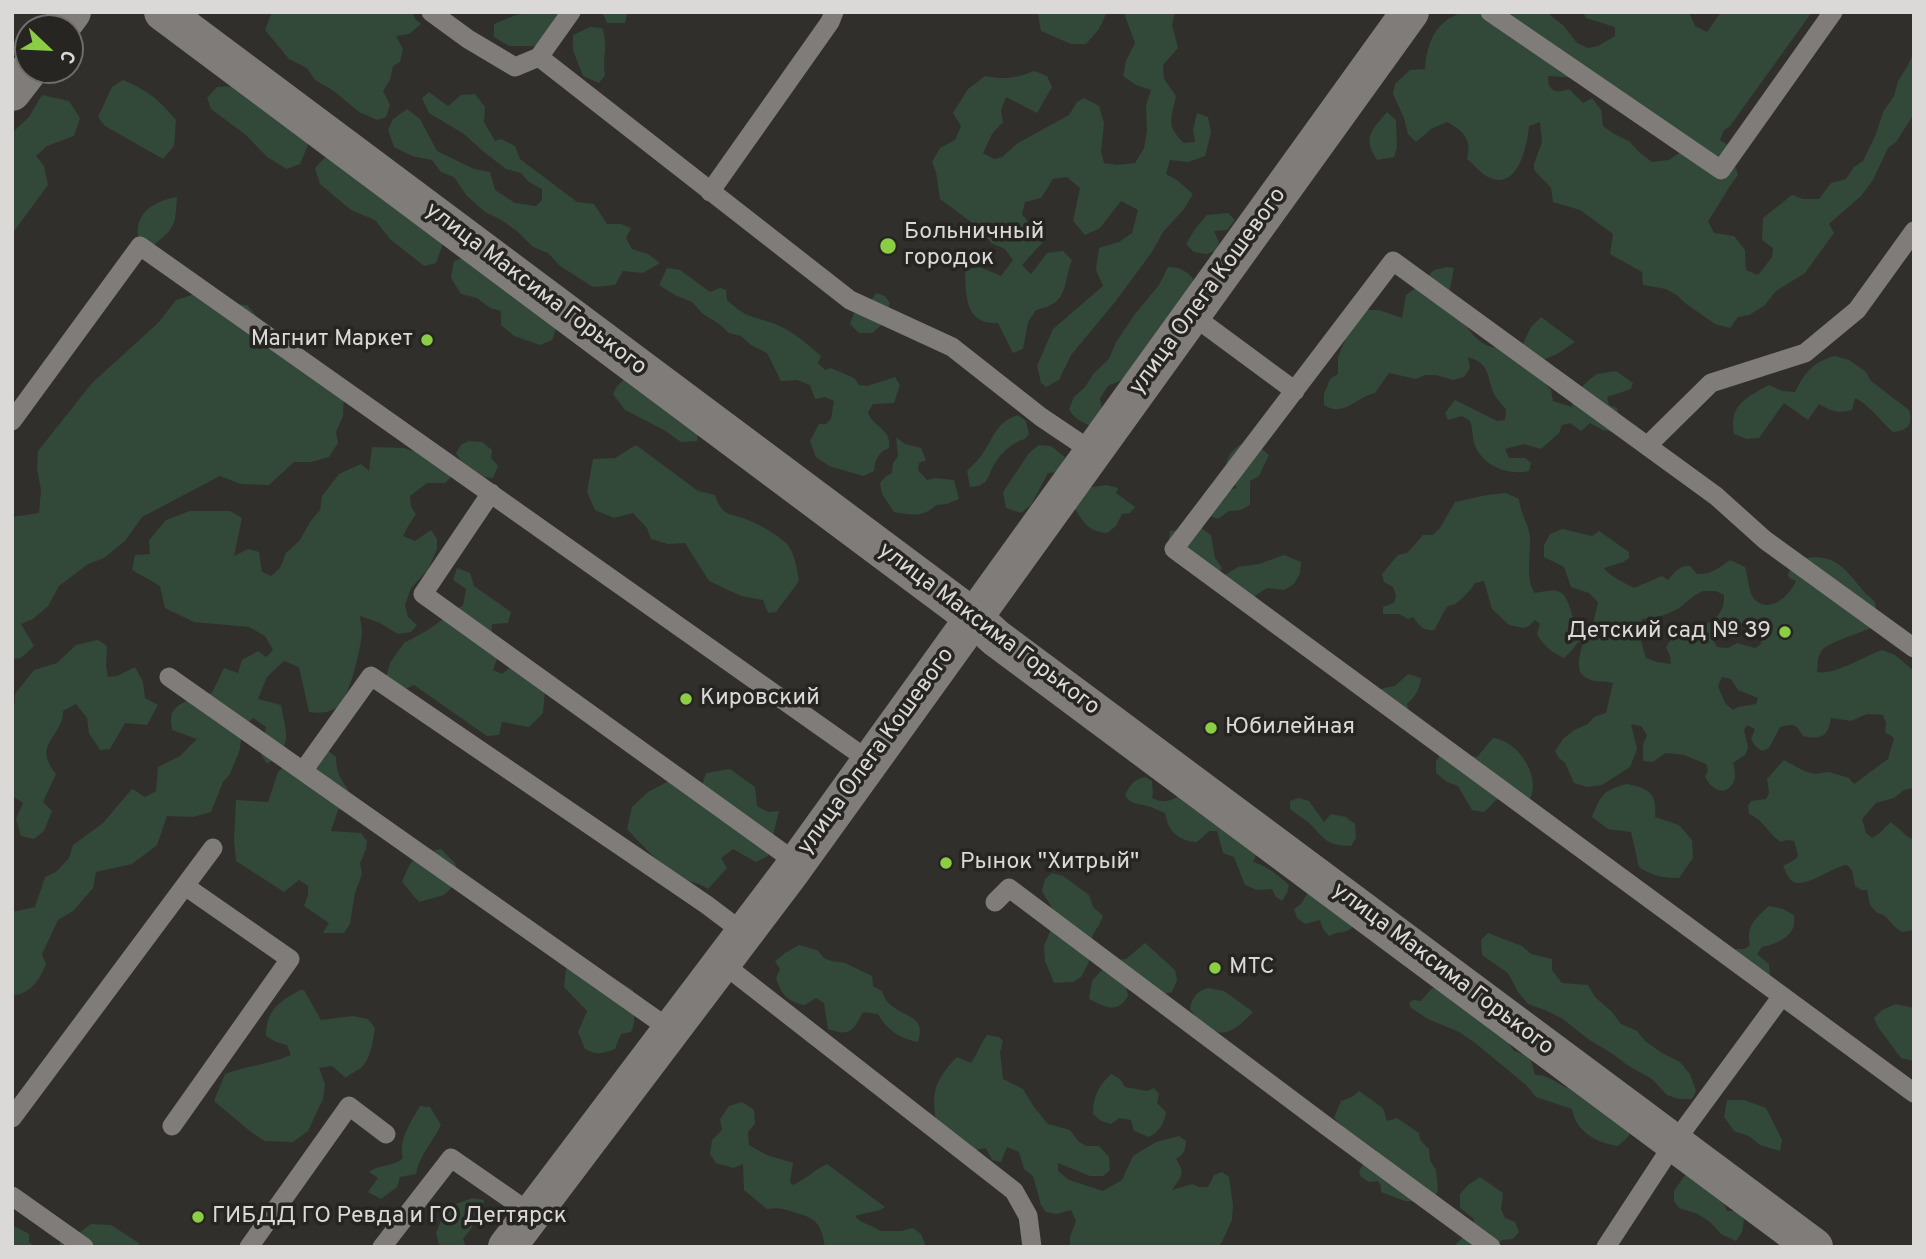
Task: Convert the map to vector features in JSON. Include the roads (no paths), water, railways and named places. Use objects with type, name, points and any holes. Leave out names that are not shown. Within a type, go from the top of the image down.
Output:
[{"type":"main road","name":"улица Максима Горького","points":[[163,12],[974,618],[996,638],[1814,1247]]},
{"type":"main road","name":"улица Олега Кошевого","points":[[507,1247],[871,762],[1410,12]]},
{"type":"lane","points":[[430,12],[515,67],[538,57],[571,12]]},
{"type":"lane","points":[[710,192],[830,22],[834,12]]},
{"type":"lane","points":[[1490,12],[1721,170],[1833,12]]},
{"type":"lane","points":[[538,57],[849,300],[952,347],[1041,417],[1093,452]]},
{"type":"lane","points":[[1647,446],[1712,383],[1805,353],[1857,310],[1914,231]]},
{"type":"lane","points":[[12,421],[140,246],[871,762]]},
{"type":"lane","points":[[1914,648],[1765,540],[1716,496],[1393,261],[1174,549],[1914,1093]]},
{"type":"lane","points":[[1192,316],[1295,391]]},
{"type":"lane","points":[[491,493],[423,594],[797,863]]},
{"type":"lane","points":[[303,771],[371,676],[707,905],[733,948],[1014,1191],[1028,1216],[1032,1247]]},
{"type":"lane","points":[[169,677],[671,1030]]},
{"type":"lane","points":[[12,1118],[213,848]]},
{"type":"lane","points":[[172,1126],[290,959],[185,887]]},
{"type":"lane","points":[[995,902],[1009,888],[1491,1247]]},
{"type":"lane","points":[[1606,1247],[1674,1143],[1782,996]]},
{"type":"lane","points":[[249,1247],[349,1106],[386,1134]]},
{"type":"lane","points":[[382,1247],[451,1158],[532,1214]]},
{"type":"lane","points":[[12,1196],[83,1247]]},
{"type":"place","name":"Больничный городок","points":[[888,246]]},
{"type":"place","name":"Магнит Маркет","points":[[427,340]]},
{"type":"place","name":"Детский сад № 39","points":[[1785,632]]},
{"type":"place","name":"Кировский","points":[[686,699]]},
{"type":"place","name":"Юбилейная","points":[[1211,728]]},
{"type":"place","name":"Рынок \"Хитрый\"","points":[[946,863]]},
{"type":"place","name":"МТС","points":[[1215,968]]},
{"type":"place","name":"ГИБДД ГО Ревда и ГО Дегтярск","points":[[198,1217]]}]
